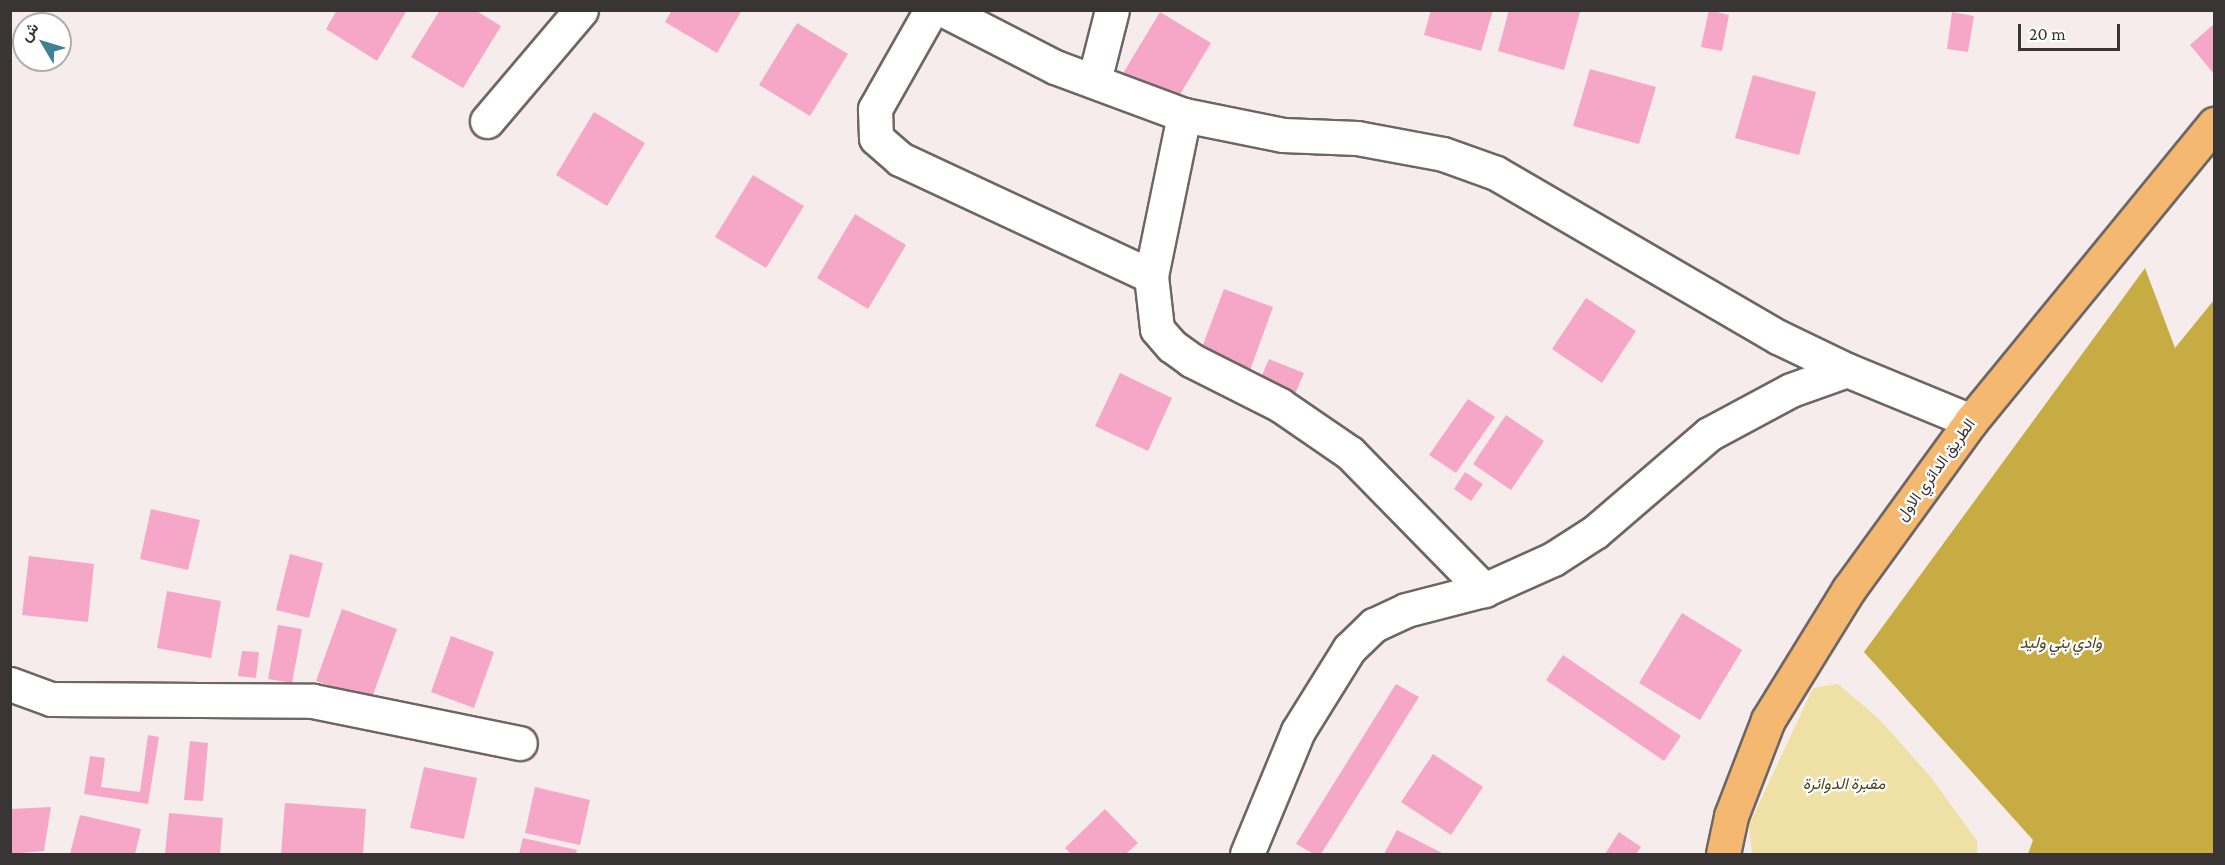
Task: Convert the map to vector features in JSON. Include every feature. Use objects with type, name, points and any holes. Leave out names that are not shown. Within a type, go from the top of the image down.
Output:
[{"type":"main road","name":"الطريق الدائري الاول","points":[[1723,855],[1731,816],[1768,720],[1849,589],[1971,421],[2214,124]]},
{"type":"street","points":[[487,121],[580,10]]},
{"type":"street","points":[[931,10],[875,109],[876,138],[900,159],[1151,276]]},
{"type":"street","points":[[944,10],[1055,67],[1184,115],[1283,135],[1357,138],[1443,154],[1496,172],[1778,337],[1847,370],[1971,421]]},
{"type":"street","points":[[1094,81],[1112,10]]},
{"type":"street","points":[[1184,115],[1151,276],[1157,329],[1172,346],[1280,405],[1350,453],[1484,590]]},
{"type":"street","points":[[1247,855],[1298,731],[1349,649],[1374,625],[1406,610],[1484,590],[1553,560],[1595,532],[1709,434],[1791,390],[1847,370]]},
{"type":"street","points":[[10,684],[51,699],[313,701],[520,743]]},
{"type":"green space","name":"وادي بني وليد","points":[[2145,268],[2175,348],[2214,300],[2214,854],[2028,854],[2033,840],[1864,652]]},
{"type":"green space","name":"مقبرة الدوائرة","points":[[1838,684],[1878,718],[1930,776],[1977,841],[1977,854],[1752,854],[1749,825],[1813,688]]},
{"type":"building","points":[[337,10],[407,10],[377,61],[326,29]]},
{"type":"building","points":[[440,10],[475,10],[501,26],[463,88],[411,57]]},
{"type":"building","points":[[672,10],[742,10],[717,53],[665,22]]},
{"type":"building","points":[[1431,10],[1493,10],[1481,51],[1424,35]]},
{"type":"building","points":[[1509,10],[1580,12],[1564,70],[1498,51]]},
{"type":"building","points":[[1709,10],[1729,15],[1722,51],[1701,47]]},
{"type":"building","points":[[1160,12],[1211,43],[1173,106],[1122,75]]},
{"type":"building","points":[[1952,12],[1974,16],[1968,52],[1947,49]]},
{"type":"building","points":[[797,23],[848,54],[810,116],[759,85]]},
{"type":"building","points":[[2214,24],[2214,74],[2190,45]]},
{"type":"building","points":[[1590,69],[1656,87],[1639,144],[1573,126]]},
{"type":"building","points":[[1753,75],[1816,92],[1799,155],[1735,138]]},
{"type":"building","points":[[594,112],[645,143],[607,206],[556,175]]},
{"type":"building","points":[[753,175],[804,206],[766,268],[715,237]]},
{"type":"building","points":[[855,214],[906,245],[868,309],[817,278]]},
{"type":"building","points":[[1224,289],[1273,307],[1249,373],[1199,355]]},
{"type":"building","points":[[1586,298],[1636,331],[1602,383],[1552,349]]},
{"type":"building","points":[[1269,359],[1304,373],[1295,394],[1260,380]]},
{"type":"building","points":[[1120,373],[1172,398],[1148,451],[1095,426]]},
{"type":"building","points":[[1468,399],[1495,417],[1456,473],[1429,455]]},
{"type":"building","points":[[1506,415],[1544,441],[1511,490],[1473,464]]},
{"type":"building","points":[[1465,472],[1483,484],[1471,501],[1454,489]]},
{"type":"building","points":[[151,509],[200,520],[188,570],[140,559]]},
{"type":"building","points":[[290,554],[323,563],[309,618],[276,610]]},
{"type":"building","points":[[29,556],[94,564],[88,622],[22,615]]},
{"type":"building","points":[[167,591],[221,601],[211,658],[157,648]]},
{"type":"building","points":[[342,609],[397,629],[371,700],[316,681]]},
{"type":"building","points":[[1682,613],[1742,650],[1700,720],[1639,683]]},
{"type":"building","points":[[278,625],[302,629],[292,683],[268,679]]},
{"type":"building","points":[[451,636],[494,652],[474,708],[431,692]]},
{"type":"building","points":[[242,651],[259,652],[256,678],[238,676]]},
{"type":"building","points":[[1563,655],[1681,736],[1664,761],[1546,680]]},
{"type":"building","points":[[1396,684],[1419,697],[1321,854],[1314,854],[1296,844]]},
{"type":"building","points":[[148,735],[159,737],[148,804],[84,794],[90,756],[105,758],[101,787],[140,792]]},
{"type":"building","points":[[190,741],[208,743],[203,801],[184,800]]},
{"type":"building","points":[[1433,754],[1483,787],[1451,835],[1401,802]]},
{"type":"building","points":[[424,767],[477,778],[464,839],[410,828]]},
{"type":"building","points":[[535,787],[590,800],[580,845],[525,833]]},
{"type":"building","points":[[285,803],[366,809],[363,854],[281,854]]},
{"type":"building","points":[[51,807],[44,851],[10,854],[10,809]]},
{"type":"building","points":[[1105,809],[1138,843],[1126,854],[1071,854],[1065,848]]},
{"type":"building","points":[[169,813],[223,818],[220,854],[165,854]]},
{"type":"building","points":[[80,815],[141,829],[135,854],[70,854]]},
{"type":"building","points":[[1397,830],[1444,854],[1384,854]]},
{"type":"building","points":[[1619,832],[1641,847],[1636,854],[1605,854]]},
{"type":"building","points":[[523,838],[577,850],[576,854],[519,854]]}]
